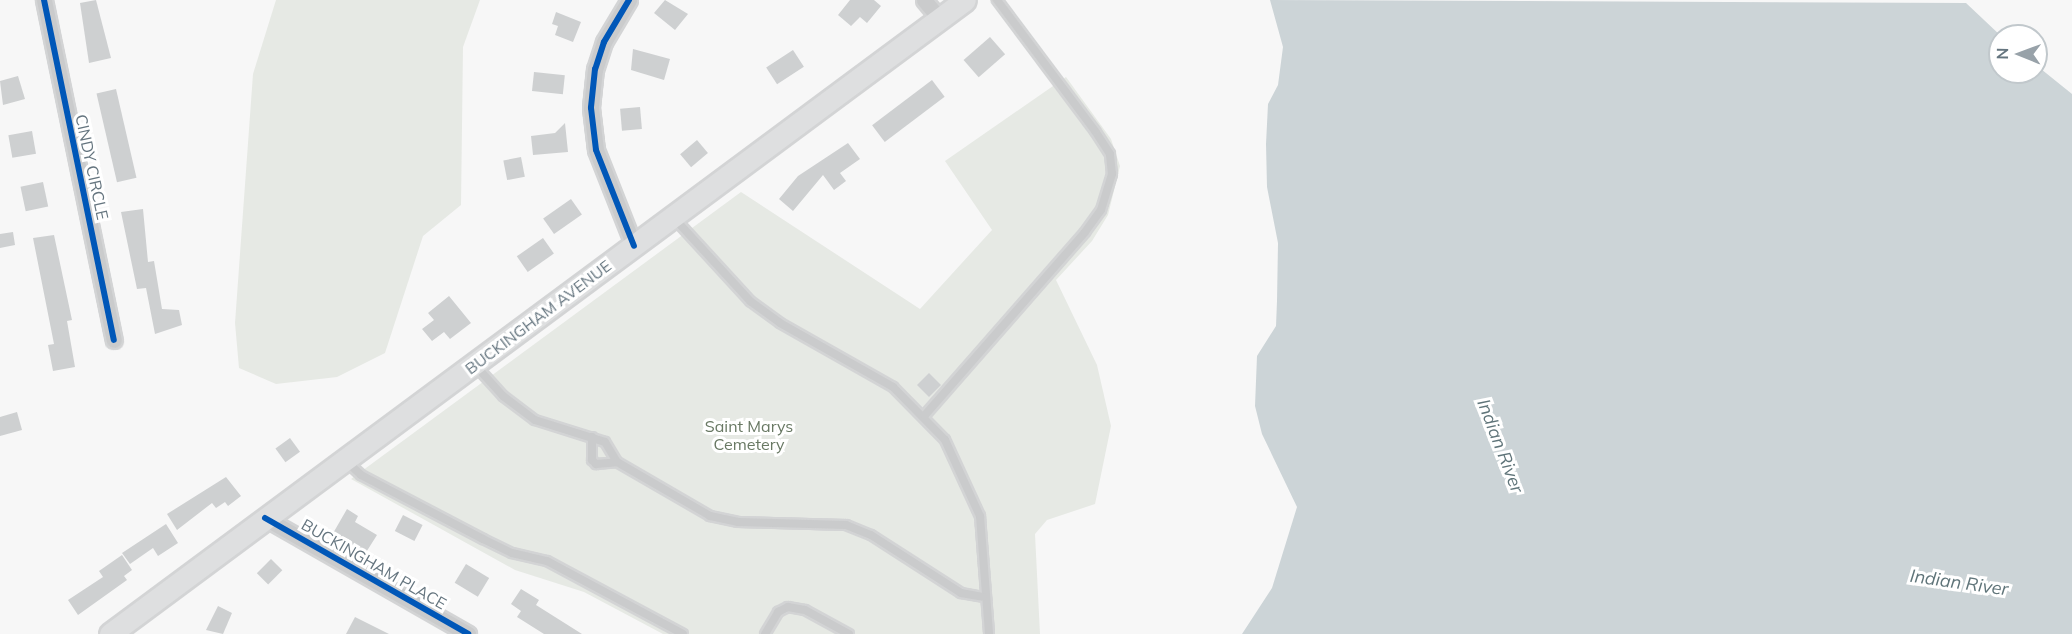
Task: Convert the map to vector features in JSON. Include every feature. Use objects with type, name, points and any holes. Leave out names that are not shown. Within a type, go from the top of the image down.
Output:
[{"type":"main road","name":"BUCKINGHAM AVENUE","points":[[111,634],[965,0]]},
{"type":"street","name":"CINDY CIRCLE","points":[[44,0],[114,340]]},
{"type":"street","points":[[628,0],[601,51],[591,108],[599,159],[634,246]]},
{"type":"street","points":[[924,0],[940,19]]},
{"type":"street","name":"BUCKINGHAM PLACE","points":[[266,518],[468,634]]},
{"type":"lane","points":[[925,415],[1085,232],[1101,210],[1112,174],[1110,154],[1095,131],[997,0]]},
{"type":"lane","points":[[674,216],[750,301],[790,329],[893,387],[925,415],[945,440],[980,516],[983,597],[989,634]]},
{"type":"lane","points":[[474,364],[503,396],[535,420],[605,442],[617,462],[723,520],[846,525],[871,535],[961,593],[983,597]]},
{"type":"lane","points":[[592,437],[596,464],[617,462]]},
{"type":"lane","points":[[345,460],[362,475],[483,539],[512,553],[547,561],[683,634]]},
{"type":"lane","points":[[765,634],[778,612],[788,607],[805,610],[849,634]]},
{"type":"green space","points":[[276,0],[480,0],[463,47],[461,205],[423,236],[385,353],[337,377],[276,384],[239,368],[235,323],[253,74]]},
{"type":"green space","name":"Saint Marys Cemetery","points":[[1066,77],[1111,139],[1120,166],[1108,215],[1092,241],[1056,280],[1097,365],[1111,426],[1095,504],[1047,520],[1035,534],[1040,634],[663,634],[584,592],[515,570],[351,479],[741,192],[920,309],[992,230],[945,161]]},
{"type":"water","name":"Indian River","points":[[1270,0],[1966,3],[1988,24],[1988,84],[2048,84],[2048,75],[2072,94],[2072,634],[1242,634],[1272,588],[1297,507],[1262,434],[1255,406],[1257,356],[1276,326],[1278,243],[1267,187],[1266,144],[1268,104],[1278,85],[1283,47]]},
{"type":"building","points":[[96,0],[111,58],[89,63],[80,3]]},
{"type":"building","points":[[665,0],[688,14],[675,30],[654,13]]},
{"type":"building","points":[[850,0],[874,0],[881,6],[867,23],[860,17],[851,26],[838,15]]},
{"type":"building","points":[[556,12],[581,22],[573,42],[555,35],[558,26],[552,24]]},
{"type":"building","points":[[990,37],[1005,54],[979,77],[964,60]]},
{"type":"building","points":[[633,49],[670,59],[664,80],[631,70]]},
{"type":"building","points":[[793,50],[804,67],[777,84],[766,67]]},
{"type":"building","points":[[534,72],[565,75],[563,94],[532,91]]},
{"type":"building","points":[[18,76],[25,99],[3,105],[0,81]]},
{"type":"building","points":[[932,80],[945,97],[885,142],[872,125]]},
{"type":"building","points":[[116,89],[136,178],[117,182],[97,93]]},
{"type":"building","points":[[640,107],[642,129],[622,131],[620,109]]},
{"type":"building","points":[[565,123],[568,152],[533,155],[531,136],[555,133]]},
{"type":"building","points":[[32,131],[36,154],[12,158],[8,135]]},
{"type":"building","points":[[697,140],[708,153],[691,167],[680,154]]},
{"type":"building","points":[[848,143],[860,159],[840,173],[846,181],[834,190],[823,175],[793,211],[779,199],[798,176]]},
{"type":"building","points":[[521,157],[525,177],[507,180],[503,160]]},
{"type":"building","points":[[43,182],[48,206],[26,211],[21,187]]},
{"type":"building","points":[[571,199],[582,215],[554,234],[543,219]]},
{"type":"building","points":[[143,209],[148,262],[154,261],[162,309],[179,310],[182,325],[155,334],[146,288],[137,289],[121,212]]},
{"type":"building","points":[[13,232],[15,245],[0,248],[0,234]]},
{"type":"building","points":[[54,235],[72,320],[67,321],[75,367],[53,371],[48,345],[54,344],[33,238]]},
{"type":"building","points":[[543,238],[554,254],[528,272],[517,256]]},
{"type":"building","points":[[449,296],[471,323],[450,339],[444,332],[432,341],[422,329],[434,320],[428,313]]},
{"type":"building","points":[[929,373],[941,385],[929,397],[917,385]]},
{"type":"building","points":[[17,412],[22,430],[0,436],[0,417]]},
{"type":"building","points":[[290,438],[300,452],[285,462],[275,449]]},
{"type":"building","points":[[226,477],[241,496],[228,506],[225,502],[216,508],[212,503],[177,530],[167,514]]},
{"type":"building","points":[[347,509],[358,516],[355,522],[377,535],[365,554],[332,535]]},
{"type":"building","points":[[403,515],[423,525],[414,541],[395,531]]},
{"type":"building","points":[[166,524],[178,543],[158,556],[153,548],[130,564],[122,553]]},
{"type":"building","points":[[122,555],[132,570],[124,576],[127,580],[78,615],[68,600],[103,577],[99,571]]},
{"type":"building","points":[[271,559],[282,570],[268,584],[257,573]]},
{"type":"building","points":[[466,564],[489,578],[478,597],[455,583]]},
{"type":"building","points":[[521,589],[539,600],[536,605],[582,634],[544,634],[517,617],[521,611],[511,604]]},
{"type":"building","points":[[218,606],[232,613],[223,634],[206,630]]},
{"type":"building","points":[[355,617],[389,634],[346,634]]},
{"type":"cycle path","points":[[44,0],[114,340]]},
{"type":"cycle path","points":[[629,0],[604,42],[595,69],[591,108],[596,150],[634,246]]},
{"type":"cycle path","points":[[265,518],[468,634]]}]
